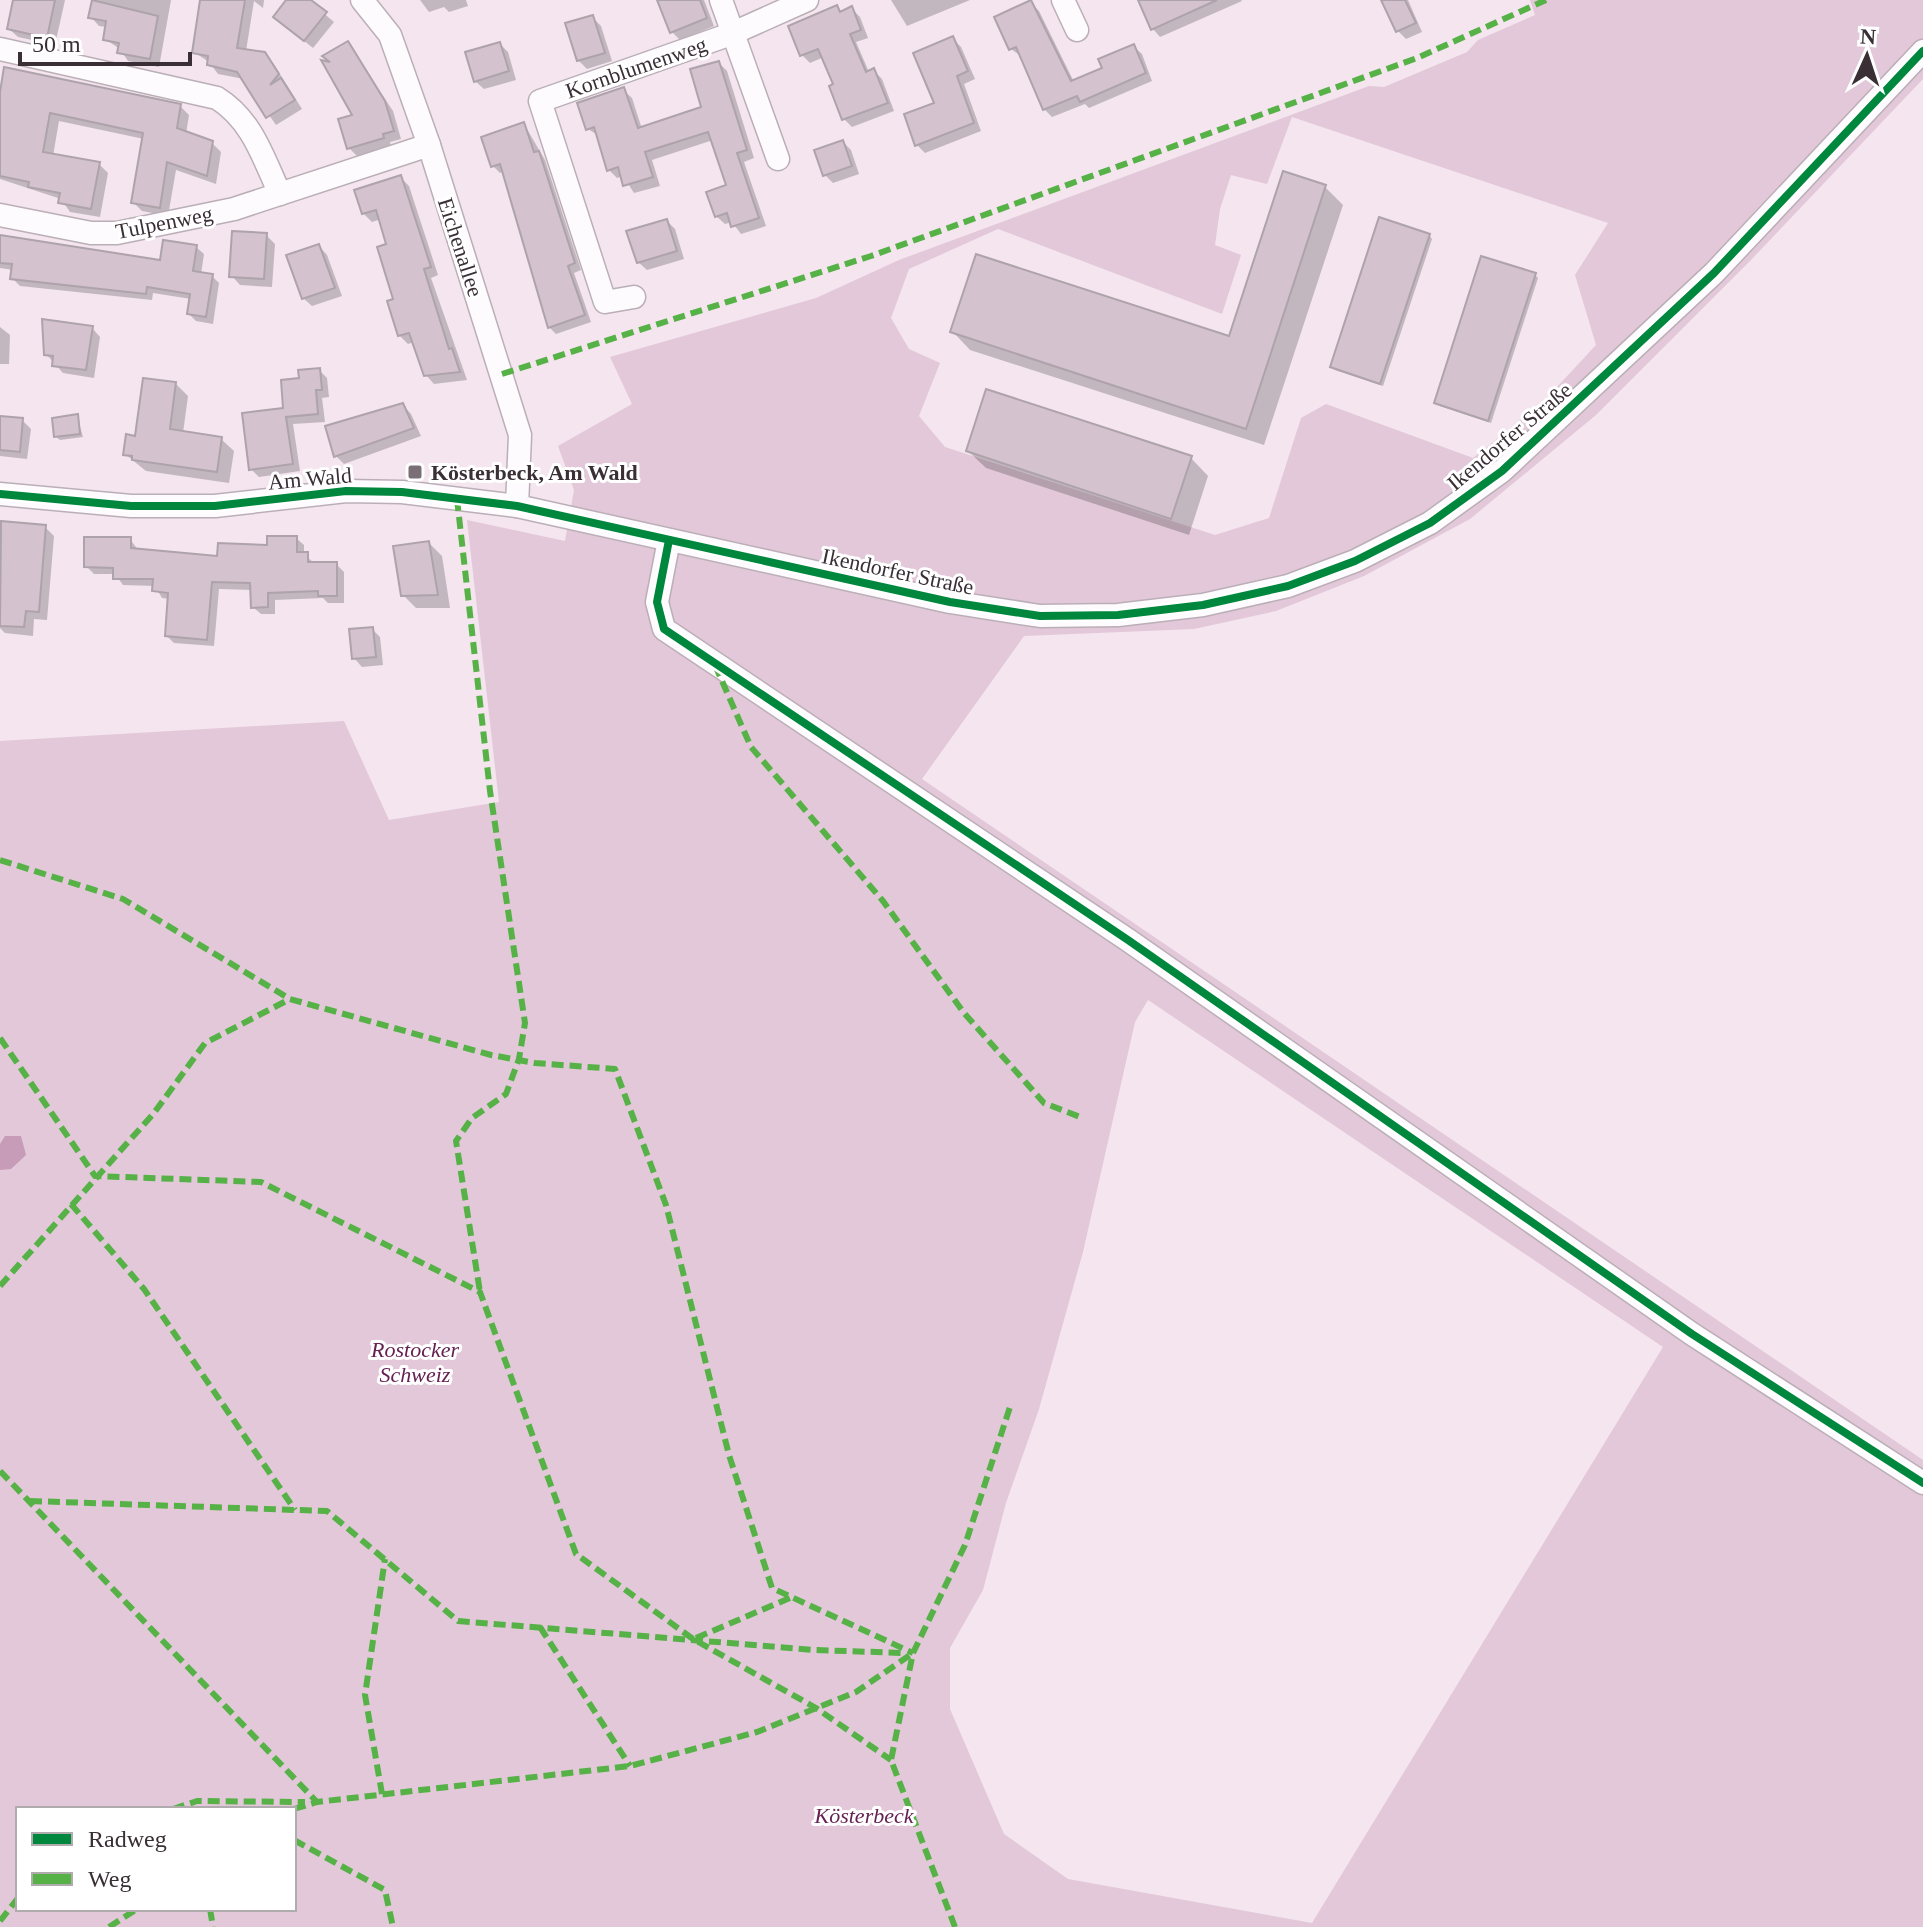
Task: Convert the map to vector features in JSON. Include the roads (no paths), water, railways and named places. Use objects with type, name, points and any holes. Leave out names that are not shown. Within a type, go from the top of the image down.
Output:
[{"type":"street","name":"Eichenallee","points":[[362,0],[390,35],[429,145],[520,435],[517,506]]},
{"type":"street","name":"Kornblumenweg","points":[[721,0],[778,159]]},
{"type":"street","name":"Kornblumenweg","points":[[634,297],[605,302],[540,101],[731,34],[807,0]]},
{"type":"street","points":[[1063,0],[1077,30]]},
{"type":"street","points":[[0,49],[217,98],[235,110],[250,128],[280,194]]},
{"type":"street","name":"Ikendorfer Straße","points":[[669,540],[950,602],[1040,616],[1118,615],[1203,605],[1288,586],[1355,561],[1430,523],[1502,471],[1682,306],[1923,51]]},
{"type":"street","name":"Tulpenweg","points":[[0,215],[91,233],[117,233],[234,209],[429,145]]},
{"type":"street","name":"Am Wald","points":[[0,494],[131,506],[215,506],[346,491],[402,492],[517,506],[669,540]]},
{"type":"street","points":[[669,540],[657,602],[664,629],[1128,940],[1692,1334],[1923,1483]]},
{"type":"place","name":"Kösterbeck, Am Wald","points":[[415,472]]},
{"type":"park label","name":"Rostocker Schweiz","points":[[415,1362]]},
{"type":"park label","name":"Kösterbeck","points":[[864,1815]]}]
